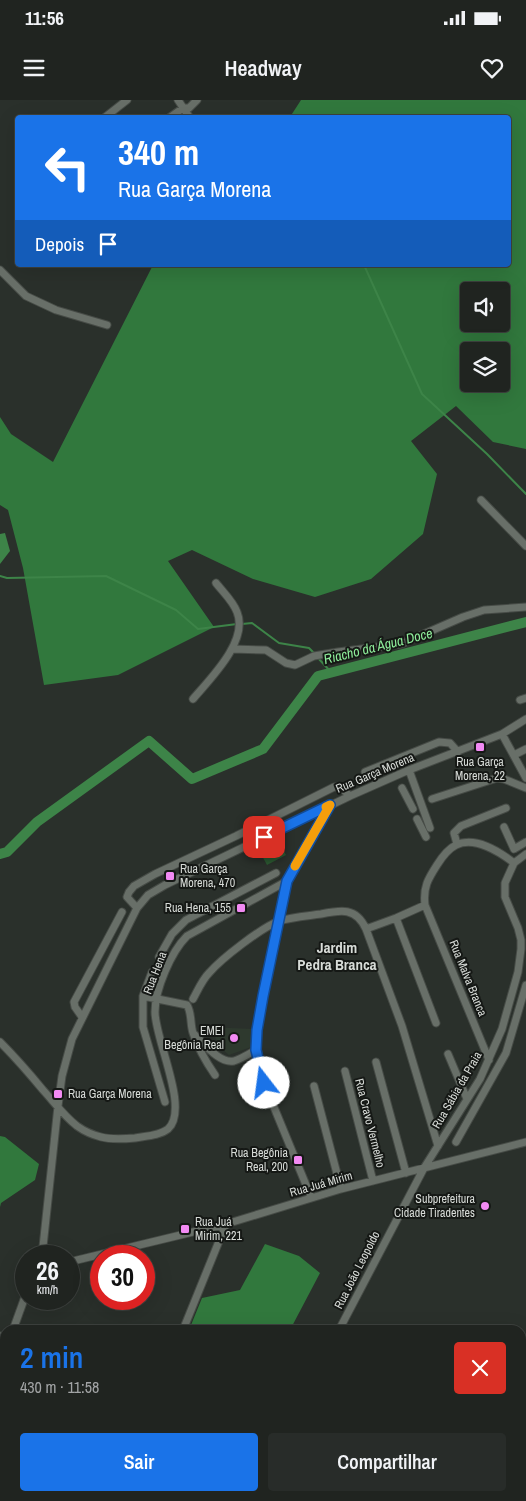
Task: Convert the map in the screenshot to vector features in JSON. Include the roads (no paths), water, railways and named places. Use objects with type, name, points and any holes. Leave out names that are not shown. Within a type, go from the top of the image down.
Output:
[{"type":"street","points":[[108,115],[127,100]]},
{"type":"street","points":[[178,100],[181,112],[189,108],[197,100]]},
{"type":"street","points":[[0,270],[26,296],[56,310],[107,325]]},
{"type":"street","points":[[480,500],[526,546]]},
{"type":"street","points":[[192,699],[212,678],[232,650],[239,625],[238,611],[216,583]]},
{"type":"street","points":[[232,650],[266,650],[286,663],[295,665],[314,656],[401,644],[479,611],[493,608],[526,607]]},
{"type":"street","name":"Rua Garça Morena","points":[[43,1245],[58,1106],[66,1056],[82,1017],[137,908],[148,896],[165,885],[330,805],[409,770],[502,734],[526,720]]},
{"type":"street","points":[[502,734],[526,778]]},
{"type":"street","points":[[365,772],[439,742],[450,743],[458,752]]},
{"type":"street","points":[[514,755],[526,749]]},
{"type":"street","points":[[409,770],[429,824],[418,822],[426,838]]},
{"type":"street","points":[[432,799],[497,778],[526,788]]},
{"type":"street","points":[[137,908],[127,898],[129,892],[140,882],[155,874],[334,787],[340,787],[350,796]]},
{"type":"street","points":[[402,788],[412,809]]},
{"type":"street","points":[[408,802],[419,797]]},
{"type":"street","points":[[311,1197],[264,1083],[256,1050],[257,1030],[263,996],[287,881],[330,805]]},
{"type":"street","points":[[457,844],[454,833],[461,826],[506,808]]},
{"type":"street","points":[[504,827],[514,849]]},
{"type":"street","points":[[504,856],[526,842]]},
{"type":"street","points":[[366,928],[396,918],[425,905],[424,893],[427,879],[443,856],[457,844],[475,844],[486,847],[504,856],[514,864]]},
{"type":"street","name":"Rua Sábia da Praia","points":[[424,1168],[467,1100],[489,1060],[508,1010],[520,960],[521,940],[513,912],[504,892],[514,864],[526,854]]},
{"type":"street","points":[[159,956],[164,945],[178,927],[196,914],[276,873]]},
{"type":"street","name":"Rua Hena","points":[[0,1042],[77,1126],[88,1132],[103,1138],[118,1139],[152,1136],[169,1128],[174,1118],[176,1106],[155,1020],[156,999],[165,972],[181,941],[194,931],[287,881]]},
{"type":"street","points":[[219,902],[226,913]]},
{"type":"street","name":"Rua Malva Branca","points":[[425,905],[489,1060]]},
{"type":"street","points":[[193,999],[202,981],[216,966],[245,942],[279,921],[340,911],[355,914],[362,920],[366,928],[402,1026],[438,1146]]},
{"type":"street","points":[[82,1017],[74,1002],[122,912]]},
{"type":"street","points":[[396,918],[436,1023]]},
{"type":"street","points":[[152,972],[143,996],[143,1027],[165,1102]]},
{"type":"street","points":[[456,1142],[506,1053],[526,985]]},
{"type":"street","points":[[143,996],[185,1004],[190,1010],[192,1032],[204,1059],[215,1076]]},
{"type":"street","points":[[192,1032],[225,1061],[236,1061],[256,1050]]},
{"type":"street","points":[[494,1048],[506,1053]]},
{"type":"street","points":[[448,1054],[467,1100]]},
{"type":"street","points":[[376,1062],[406,1173]]},
{"type":"street","name":"Rua Cravo Vermelho","points":[[345,1071],[373,1182]]},
{"type":"street","points":[[314,1086],[341,1189]]},
{"type":"street","name":"Rua Juá Mirim","points":[[80,1259],[226,1224],[311,1197],[526,1142]]},
{"type":"street","name":"Rua João Leopoldo","points":[[343,1325],[424,1168]]},
{"type":"street","points":[[185,1325],[226,1224]]},
{"type":"street","points":[[15,1325],[20,1310]]},
{"type":"waterway","points":[[365,267],[422,394],[487,454],[526,494]]},
{"type":"waterway","points":[[0,576],[7,578],[106,576],[176,610],[198,629],[237,624]]},
{"type":"waterway","name":"Riacho da Água Doce","points":[[0,854],[7,852],[37,822],[149,741],[192,779],[263,749],[318,676],[526,622]]},
{"type":"waterway","points":[[242,624],[252,623],[279,643],[309,648],[315,654]]},
{"type":"waterway","points":[[318,658],[331,672]]},
{"type":"place","name":"Rua Garça Morena, 22","points":[[480,747]]},
{"type":"place","name":"Rua Garça Morena, 470","points":[[170,876]]},
{"type":"place","name":"Rua Hena, 155","points":[[241,908]]},
{"type":"place","name":"EMEI Begônia Real","points":[[234,1038]]},
{"type":"place","name":"Rua Garça Morena","points":[[58,1094]]},
{"type":"place","name":"Rua Begônia Real, 200","points":[[298,1160]]},
{"type":"place","name":"Subprefeitura Cidade Tiradentes","points":[[485,1206]]},
{"type":"place","name":"Rua Juá Mirim, 221","points":[[185,1229]]},
{"type":"district","name":"Jardim Pedra Branca","points":[[337,956]]}]
